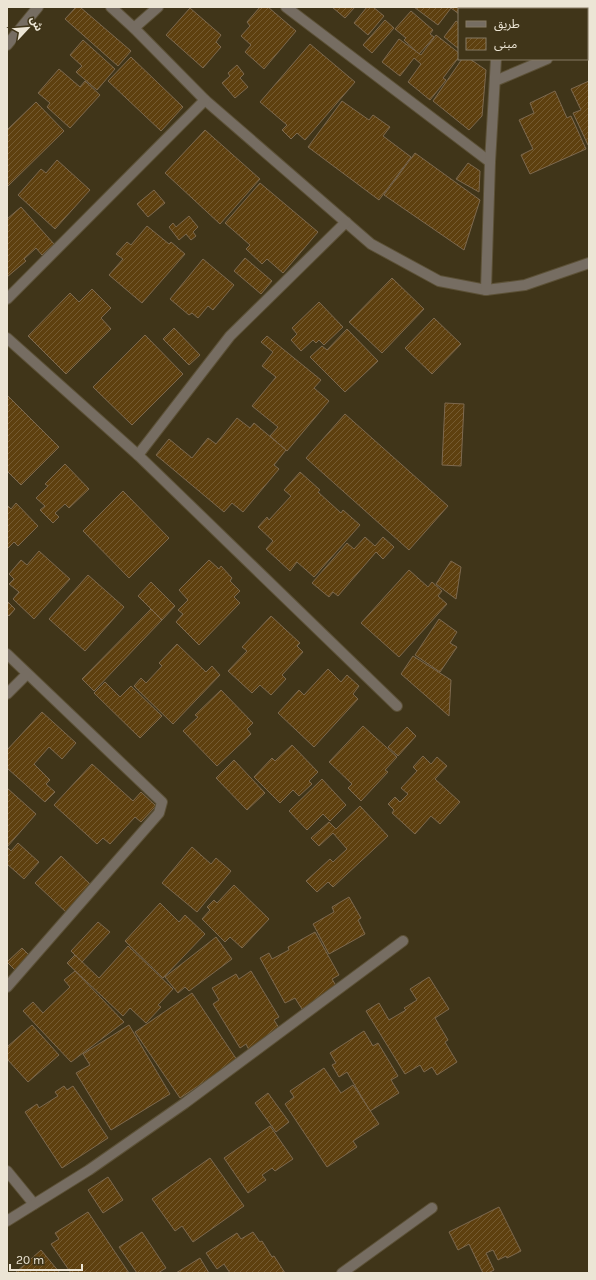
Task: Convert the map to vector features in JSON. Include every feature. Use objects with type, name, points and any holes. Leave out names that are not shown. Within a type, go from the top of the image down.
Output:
[{"type":"street","points":[[7,45],[38,7]]},
{"type":"street","points":[[111,7],[134,28],[205,100],[371,244],[439,281],[486,290],[525,285],[589,263]]},
{"type":"street","points":[[134,28],[158,7]]},
{"type":"street","points":[[286,7],[490,162]]},
{"type":"street","points":[[486,290],[490,162],[496,60]]},
{"type":"street","points":[[495,81],[545,60]]},
{"type":"street","points":[[7,299],[205,100]]},
{"type":"street","points":[[138,455],[230,336],[346,222]]},
{"type":"street","points":[[7,338],[138,455],[397,706]]},
{"type":"street","points":[[7,654],[162,802],[159,813],[7,987]]},
{"type":"street","points":[[7,694],[27,674]]},
{"type":"street","points":[[7,1221],[89,1170],[185,1103],[403,941]]},
{"type":"street","points":[[7,1171],[34,1204]]},
{"type":"street","points":[[342,1273],[432,1208]]},
{"type":"building","points":[[76,7],[80,7],[131,51],[118,66],[65,19]]},
{"type":"building","points":[[260,7],[268,7],[296,31],[264,69],[245,52],[251,45],[241,36],[250,26],[247,22]]},
{"type":"building","points":[[332,7],[355,7],[345,18]]},
{"type":"building","points":[[367,7],[373,7],[384,16],[368,35],[354,23]]},
{"type":"building","points":[[414,7],[471,7],[458,8],[458,13],[451,8],[438,25]]},
{"type":"building","points":[[589,7],[589,23],[588,8],[558,8]]},
{"type":"building","points":[[190,8],[221,35],[216,42],[221,47],[203,68],[166,35]]},
{"type":"building","points":[[411,11],[433,30],[430,34],[434,37],[419,54],[404,40],[406,38],[395,29]]},
{"type":"building","points":[[385,20],[394,28],[372,53],[363,45]]},
{"type":"building","points":[[456,21],[458,22],[458,48],[444,37]]},
{"type":"building","points":[[436,35],[458,52],[458,58],[443,78],[446,80],[430,100],[408,82],[421,64],[414,58],[400,76],[382,62],[399,39],[421,55]]},
{"type":"building","points":[[83,40],[115,69],[97,90],[76,72],[82,66],[70,55]]},
{"type":"building","points":[[310,44],[355,82],[305,140],[297,133],[291,139],[282,130],[287,125],[260,102]]},
{"type":"building","points":[[131,57],[183,107],[161,131],[108,81]]},
{"type":"building","points":[[461,60],[471,60],[486,70],[482,116],[469,130],[433,101]]},
{"type":"building","points":[[237,65],[244,74],[240,78],[248,87],[235,98],[222,83],[230,76],[228,73]]},
{"type":"building","points":[[59,69],[80,87],[85,81],[100,95],[70,128],[47,107],[50,103],[38,93]]},
{"type":"building","points":[[589,81],[588,145],[573,113],[581,110],[571,89]]},
{"type":"building","points":[[555,91],[567,118],[571,116],[586,149],[530,174],[521,155],[533,149],[519,120],[534,113],[530,103]]},
{"type":"building","points":[[342,101],[369,120],[373,115],[390,127],[383,136],[411,157],[379,200],[308,147]]},
{"type":"building","points":[[36,102],[64,131],[7,187],[7,130]]},
{"type":"building","points":[[205,130],[260,179],[220,224],[165,173]]},
{"type":"building","points":[[415,153],[480,200],[464,250],[384,195]]},
{"type":"building","points":[[57,160],[90,190],[55,229],[18,195],[41,169],[46,173]]},
{"type":"building","points":[[468,163],[480,171],[479,192],[456,179]]},
{"type":"building","points":[[260,183],[318,232],[283,273],[267,259],[262,264],[246,249],[250,245],[225,223]]},
{"type":"building","points":[[154,190],[165,203],[148,217],[137,204]]},
{"type":"building","points":[[21,207],[54,244],[42,255],[36,248],[24,259],[26,261],[7,277],[7,219]]},
{"type":"building","points":[[189,216],[198,227],[193,232],[196,236],[191,240],[186,234],[179,240],[169,227],[173,223],[176,227]]},
{"type":"building","points":[[147,226],[169,244],[171,242],[185,254],[142,303],[109,275],[123,259],[116,254],[127,242],[131,245]]},
{"type":"building","points":[[245,258],[272,281],[261,294],[234,271]]},
{"type":"building","points":[[203,259],[234,285],[213,310],[208,306],[198,318],[192,313],[189,315],[170,299]]},
{"type":"building","points":[[392,278],[424,309],[382,353],[349,322]]},
{"type":"building","points":[[92,289],[111,308],[101,318],[111,329],[66,374],[28,336],[70,293],[79,302]]},
{"type":"building","points":[[319,302],[343,327],[324,345],[319,340],[316,343],[313,340],[301,351],[291,340],[297,334],[292,328]]},
{"type":"building","points":[[434,318],[461,344],[432,374],[405,348]]},
{"type":"building","points":[[174,328],[200,355],[189,365],[163,339]]},
{"type":"building","points":[[347,329],[378,361],[345,392],[310,357],[322,346],[327,350]]},
{"type":"building","points":[[145,335],[183,374],[132,425],[93,387]]},
{"type":"building","points":[[267,336],[321,380],[314,388],[329,401],[287,451],[270,436],[278,427],[252,406],[276,377],[262,366],[273,352],[261,342]]},
{"type":"building","points":[[8,396],[59,447],[21,485],[7,471]]},
{"type":"building","points":[[445,403],[464,404],[461,466],[442,465]]},
{"type":"building","points":[[345,414],[448,506],[409,550],[306,458]]},
{"type":"building","points":[[237,418],[250,428],[254,423],[286,450],[274,465],[279,469],[243,512],[232,503],[224,512],[156,455],[169,439],[192,458],[208,438],[216,444]]},
{"type":"building","points":[[65,464],[89,489],[69,508],[65,504],[55,513],[59,517],[53,523],[40,510],[45,506],[36,498],[48,486],[45,484]]},
{"type":"building","points":[[300,472],[320,490],[318,492],[341,513],[343,510],[360,525],[314,577],[297,562],[290,571],[266,549],[273,541],[258,527],[267,517],[269,520],[291,496],[284,490]]},
{"type":"building","points":[[123,491],[169,538],[129,578],[83,531]]},
{"type":"building","points":[[16,503],[38,526],[18,546],[14,542],[7,549],[7,505],[11,509]]},
{"type":"building","points":[[365,537],[375,546],[383,537],[394,547],[383,559],[376,552],[338,596],[333,592],[329,597],[312,583],[347,543],[354,549]]},
{"type":"building","points":[[39,551],[70,579],[34,619],[13,599],[19,592],[9,584],[14,579],[9,574],[21,560],[27,565]]},
{"type":"building","points":[[209,560],[219,569],[221,566],[232,578],[230,581],[240,591],[234,597],[240,603],[199,645],[176,622],[183,614],[178,610],[188,600],[179,590]]},
{"type":"building","points":[[451,561],[461,567],[456,599],[436,584]]},
{"type":"building","points":[[409,570],[428,587],[432,582],[442,591],[438,596],[447,604],[399,657],[361,623]]},
{"type":"building","points":[[88,575],[124,607],[85,651],[49,619]]},
{"type":"building","points":[[151,582],[175,606],[162,620],[138,596]]},
{"type":"building","points":[[7,601],[15,609],[9,616],[7,614]]},
{"type":"building","points":[[151,609],[162,620],[94,691],[82,679]]},
{"type":"building","points":[[271,616],[300,643],[297,646],[303,652],[282,675],[286,679],[271,695],[260,685],[252,693],[228,671],[247,651],[242,647]]},
{"type":"building","points":[[439,619],[457,632],[450,643],[457,647],[440,672],[415,655]]},
{"type":"building","points":[[177,644],[206,672],[212,666],[220,675],[173,724],[134,686],[141,678],[146,683],[162,666],[159,663]]},
{"type":"building","points":[[413,656],[451,680],[449,716],[401,674]]},
{"type":"building","points":[[328,669],[341,682],[347,675],[359,686],[353,694],[358,699],[314,747],[278,713],[299,690],[304,695]]},
{"type":"building","points":[[105,682],[120,697],[131,686],[162,716],[140,738],[94,693]]},
{"type":"building","points":[[221,690],[253,723],[247,729],[251,734],[217,766],[183,731],[198,717],[195,715]]},
{"type":"building","points":[[42,712],[76,743],[62,759],[49,747],[34,764],[50,780],[46,784],[55,792],[45,802],[7,768],[7,750]]},
{"type":"building","points":[[363,726],[397,757],[385,770],[388,772],[361,801],[348,788],[352,784],[329,762]]},
{"type":"building","points":[[407,727],[416,736],[398,756],[388,747]]},
{"type":"building","points":[[292,745],[318,772],[309,781],[312,784],[299,796],[293,790],[280,803],[254,777],[272,758],[275,761]]},
{"type":"building","points":[[423,756],[431,764],[437,757],[447,766],[435,779],[460,802],[440,824],[431,816],[415,834],[392,813],[394,810],[388,804],[395,797],[400,802],[408,794],[401,788],[417,771],[413,767]]},
{"type":"building","points":[[234,760],[265,793],[247,810],[216,778]]},
{"type":"building","points":[[92,764],[133,801],[141,792],[156,806],[141,822],[135,817],[110,844],[103,838],[97,844],[54,805]]},
{"type":"building","points":[[322,779],[346,805],[330,821],[323,814],[307,830],[289,811]]},
{"type":"building","points":[[7,788],[36,814],[7,847]]},
{"type":"building","points":[[360,806],[388,836],[333,887],[328,882],[317,892],[306,881],[330,859],[333,862],[347,849],[333,833],[319,846],[311,838],[329,822],[336,829]]},
{"type":"building","points":[[18,843],[39,862],[24,879],[7,864],[7,847],[11,851]]},
{"type":"building","points":[[192,847],[211,864],[216,858],[231,871],[197,912],[162,883]]},
{"type":"building","points":[[61,856],[92,886],[67,913],[35,883]]},
{"type":"building","points":[[234,885],[269,919],[242,948],[230,937],[225,942],[202,919],[210,910],[207,907],[214,900],[217,903]]},
{"type":"building","points":[[349,897],[361,918],[358,920],[365,934],[329,954],[313,924],[334,912],[332,907]]},
{"type":"building","points":[[160,903],[179,922],[185,915],[205,934],[163,978],[125,941]]},
{"type":"building","points":[[98,922],[110,932],[82,962],[71,951]]},
{"type":"building","points":[[315,932],[339,975],[332,979],[338,989],[302,1009],[295,998],[285,1003],[260,958],[269,953],[272,959],[289,950],[288,947]]},
{"type":"building","points":[[216,937],[232,959],[189,991],[185,987],[178,993],[165,977]]},
{"type":"building","points":[[128,946],[173,989],[158,1005],[161,1007],[146,1023],[130,1008],[123,1016],[67,963],[75,955],[99,978]]},
{"type":"building","points":[[22,948],[31,957],[16,971],[7,962]]},
{"type":"building","points":[[75,971],[124,1022],[71,1062],[23,1011],[33,1002],[43,1013],[70,987],[64,980]]},
{"type":"building","points":[[251,971],[279,1017],[274,1020],[281,1031],[249,1050],[246,1044],[240,1048],[213,1004],[219,1000],[212,988],[236,974],[239,979]]},
{"type":"building","points":[[429,977],[449,1009],[435,1018],[448,1040],[445,1042],[457,1062],[437,1075],[432,1067],[424,1072],[420,1065],[405,1074],[366,1011],[379,1003],[389,1020],[406,1010],[404,1008],[417,1000],[410,989]]},
{"type":"building","points":[[192,993],[237,1060],[180,1098],[135,1032]]},
{"type":"building","points":[[32,1025],[59,1055],[28,1082],[7,1059],[7,1047]]},
{"type":"building","points":[[129,1025],[170,1094],[111,1130],[76,1073],[90,1065],[83,1054]]},
{"type":"building","points":[[364,1031],[373,1046],[378,1043],[398,1076],[391,1080],[399,1093],[370,1111],[347,1072],[339,1077],[332,1065],[336,1063],[330,1053]]},
{"type":"building","points":[[324,1068],[341,1093],[353,1085],[379,1124],[353,1141],[357,1147],[327,1167],[285,1104],[294,1097],[290,1091]]},
{"type":"building","points":[[64,1086],[67,1090],[73,1086],[108,1138],[62,1168],[25,1112],[37,1104],[39,1108],[58,1096],[55,1092]]},
{"type":"building","points":[[268,1093],[289,1122],[276,1132],[255,1103]]},
{"type":"building","points":[[270,1126],[293,1159],[275,1171],[272,1168],[262,1175],[266,1180],[248,1193],[224,1158]]},
{"type":"building","points":[[210,1158],[244,1206],[193,1242],[182,1226],[175,1231],[152,1199]]},
{"type":"building","points":[[108,1177],[123,1200],[103,1213],[88,1190]]},
{"type":"building","points":[[499,1207],[521,1251],[507,1258],[506,1256],[498,1260],[493,1250],[486,1253],[494,1270],[488,1273],[483,1273],[469,1244],[458,1250],[449,1232]]},
{"type":"building","points":[[88,1212],[129,1273],[71,1273],[51,1244],[59,1239],[55,1233]]},
{"type":"building","points":[[142,1232],[166,1268],[158,1273],[137,1273],[119,1247]]},
{"type":"building","points":[[253,1232],[260,1242],[262,1241],[272,1257],[274,1256],[285,1273],[230,1273],[224,1264],[217,1269],[206,1253],[237,1233],[241,1239]]},
{"type":"building","points":[[41,1250],[60,1273],[15,1273]]},
{"type":"building","points":[[200,1258],[209,1273],[176,1273]]}]
